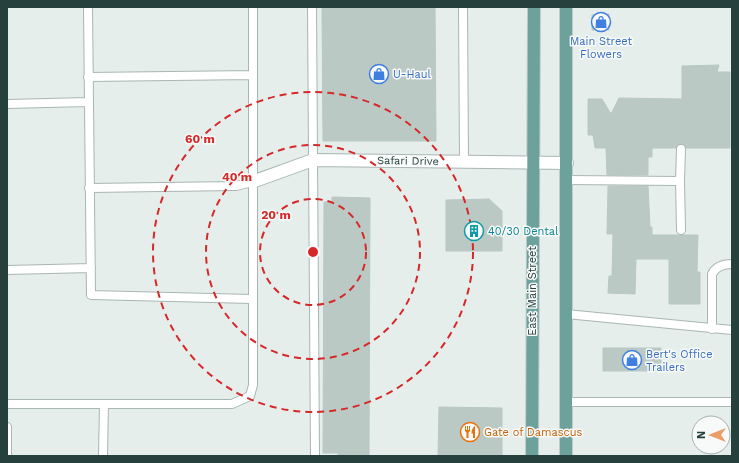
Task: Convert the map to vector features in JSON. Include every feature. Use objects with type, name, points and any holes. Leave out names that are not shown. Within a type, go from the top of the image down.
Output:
[{"type":"main road","name":"East Main Street","points":[[532,456],[532,162],[534,7]]},
{"type":"main road","points":[[566,7],[566,456]]},
{"type":"street","name":"Safari Drive","points":[[252,182],[313,160],[567,163]]},
{"type":"lane","points":[[88,7],[90,295],[252,299]]},
{"type":"lane","points":[[7,404],[232,404],[250,396],[253,385],[253,7]]},
{"type":"lane","points":[[312,7],[315,456]]},
{"type":"lane","points":[[463,7],[464,162]]},
{"type":"lane","points":[[88,77],[253,75]]},
{"type":"lane","points":[[7,104],[88,102]]},
{"type":"lane","points":[[681,149],[681,230]]},
{"type":"lane","points":[[567,180],[680,180]]},
{"type":"lane","points":[[89,188],[236,186],[252,182]]},
{"type":"lane","points":[[712,329],[712,274],[714,269],[720,265],[732,264]]},
{"type":"lane","points":[[7,270],[90,268]]},
{"type":"lane","points":[[566,314],[732,330]]},
{"type":"lane","points":[[566,402],[732,402]]},
{"type":"lane","points":[[104,404],[104,456]]},
{"type":"lane","points":[[7,427],[7,456]]},
{"type":"building","name":"U-Haul","points":[[435,7],[436,141],[323,141],[322,8]]},
{"type":"building","name":"Main Street Flowers","points":[[609,14],[609,30],[592,30],[592,15]]},
{"type":"building","points":[[719,65],[717,72],[730,72],[730,148],[686,148],[681,144],[676,148],[652,148],[652,157],[648,157],[648,175],[607,175],[606,148],[595,148],[593,135],[588,135],[588,99],[602,99],[611,114],[619,98],[682,99],[682,66]]},
{"type":"building","points":[[608,186],[648,186],[650,227],[652,227],[652,235],[698,235],[697,272],[700,272],[700,304],[669,304],[669,259],[636,259],[635,294],[608,293],[609,276],[612,276],[613,234],[607,234]]},
{"type":"building","points":[[332,197],[370,198],[369,456],[338,456],[338,453],[323,453],[324,202],[332,202]]},
{"type":"building","name":"40/30 Dental","points":[[489,199],[502,211],[502,251],[446,251],[446,200]]},
{"type":"building","name":"Bert's Office Trailers","points":[[603,348],[661,348],[661,371],[603,371]]},
{"type":"building","name":"Gate of Damascus","points":[[439,407],[502,408],[502,456],[438,456]]},
{"type":"place","name":"Main Street Flowers","points":[[601,22]]},
{"type":"place","name":"U-Haul","points":[[379,74]]},
{"type":"place","name":"40/30 Dental","points":[[474,231]]},
{"type":"place","name":"Bert's Office Trailers","points":[[632,360]]},
{"type":"place","name":"Gate of Damascus","points":[[470,432]]}]
